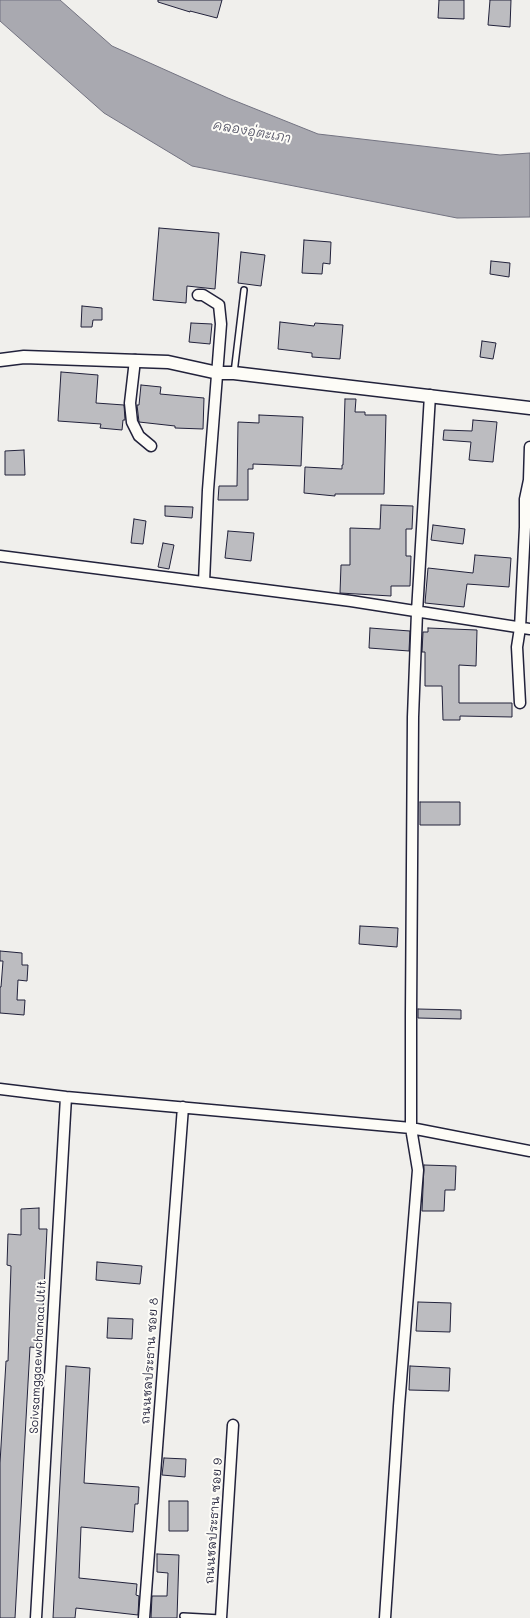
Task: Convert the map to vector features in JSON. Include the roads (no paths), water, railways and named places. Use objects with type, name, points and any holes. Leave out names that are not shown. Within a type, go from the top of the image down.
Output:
[{"type":"street","points":[[198,295],[203,295],[219,305],[221,324],[208,490],[204,582]]},
{"type":"street","points":[[0,360],[24,358],[168,362],[218,373],[234,373],[530,408]]},
{"type":"street","points":[[135,360],[130,403],[132,422],[139,436],[151,446]]},
{"type":"street","points":[[385,1618],[399,1406],[418,1170],[411,1128],[413,732],[417,612],[430,395]]},
{"type":"street","points":[[520,703],[517,647],[525,628],[525,499],[530,447]]},
{"type":"street","points":[[0,556],[351,601],[525,628]]},
{"type":"street","points":[[0,1089],[66,1097],[411,1128],[530,1151]]},
{"type":"street","name":"Soivsamggaewchanaa Utit","points":[[36,1618],[66,1097]]},
{"type":"street","name":"ถนนชลประธาน ซอย 8","points":[[144,1618],[183,1107]]},
{"type":"street","name":"ถนนชลประธาน ซอย 9","points":[[221,1618],[233,1425]]},
{"type":"lane","points":[[234,373],[244,290]]},
{"type":"lane","points":[[183,1616],[221,1618]]},
{"type":"water","name":"คลองอุ่ตะเภา","points":[[0,0],[60,0],[112,46],[228,98],[318,134],[500,155],[530,153],[530,217],[457,218],[192,166],[104,113],[0,21]]}]
